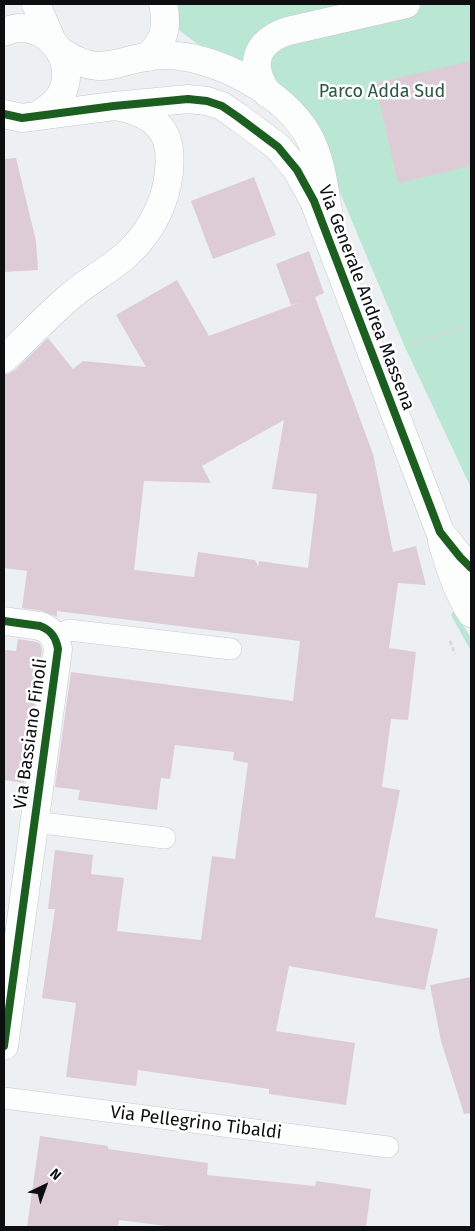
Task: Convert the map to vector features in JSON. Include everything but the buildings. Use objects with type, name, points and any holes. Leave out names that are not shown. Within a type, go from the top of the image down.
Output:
[{"type":"street","points":[[16,118],[50,108],[60,96],[66,81],[66,66],[36,4]]},
{"type":"street","points":[[147,57],[156,49],[165,31],[163,4]]},
{"type":"street","points":[[268,94],[260,82],[256,63],[262,46],[269,40],[288,31],[406,4]]},
{"type":"street","name":"Via Generale Andrea Massena","points":[[4,32],[9,29],[23,28],[37,31],[72,59],[87,65],[105,66],[162,55],[178,56],[210,63],[230,70],[268,94],[291,112],[309,138],[319,163],[324,185],[333,247]]},
{"type":"street","name":"Via Generale Andrea Massena","points":[[16,118],[188,99],[207,101],[222,106],[278,147],[297,170],[314,201],[440,532],[471,568]]},
{"type":"street","points":[[4,360],[72,295],[127,254],[141,239],[153,221],[163,200],[169,179],[170,165],[168,144],[164,133],[152,119],[140,112],[114,106]]},
{"type":"street","points":[[440,532],[447,561],[458,589],[471,614]]},
{"type":"street","points":[[4,621],[40,626],[51,631],[54,636]]},
{"type":"street","name":"Via Bassiano Finoli","points":[[4,1046],[58,649],[54,636]]},
{"type":"lane","points":[[54,636],[69,630],[231,649]]},
{"type":"lane","points":[[34,822],[164,838]]},
{"type":"lane","name":"Via Pellegrino Tibaldi","points":[[4,1098],[388,1147]]},
{"type":"path","points":[[412,344],[467,326]]},
{"type":"green space","name":"Parco Adda Sud","points":[[173,4],[471,4],[471,488],[404,345],[331,171],[285,112],[179,30]]},
{"type":"green space","points":[[454,611],[471,638],[471,651],[452,617],[451,614]]},
{"type":"cycle path","points":[[4,114],[22,118],[188,99],[207,101],[222,106],[278,147],[297,170],[314,201],[440,532],[471,568]]},
{"type":"cycle path","points":[[4,621],[44,628],[52,634],[58,649],[4,1046]]}]
